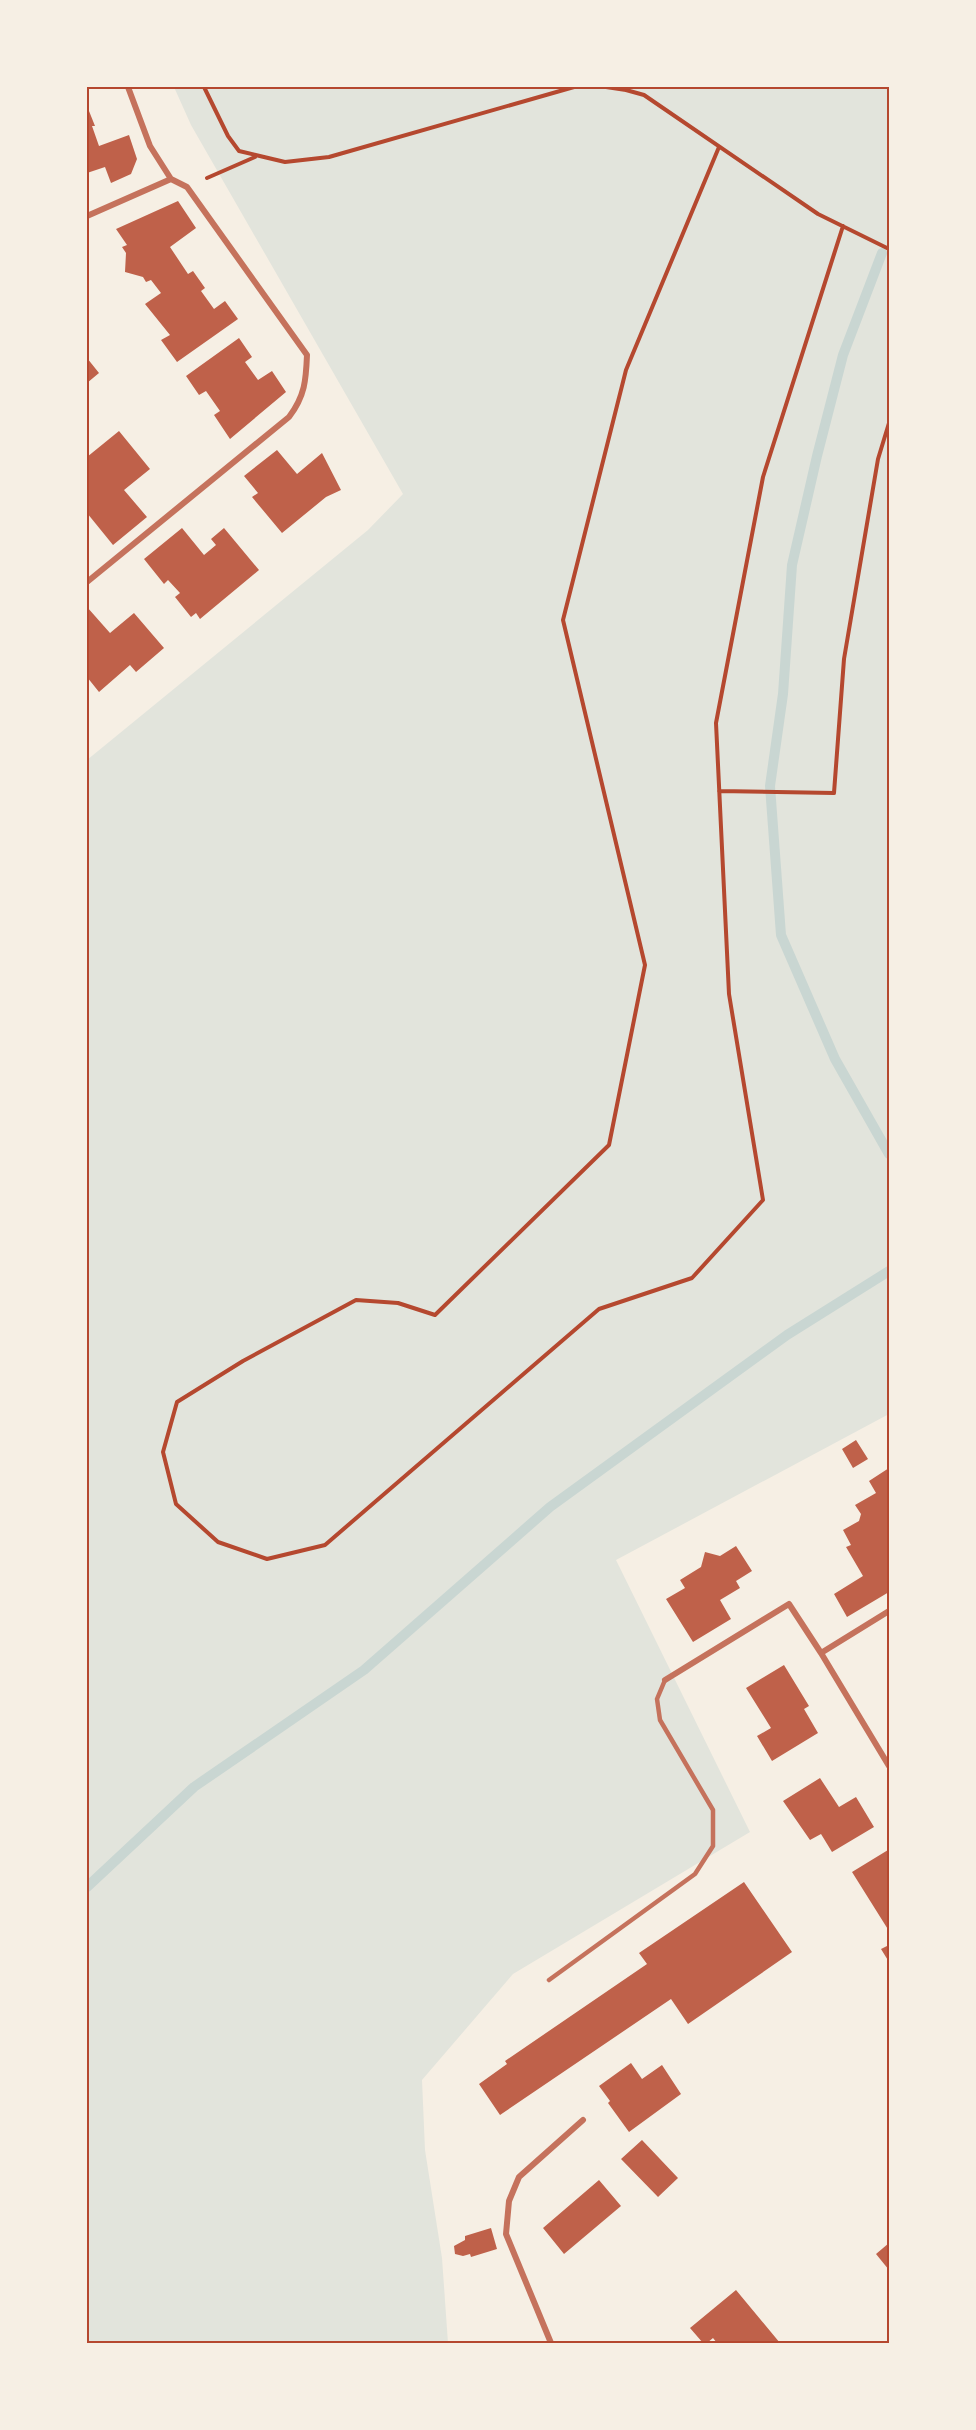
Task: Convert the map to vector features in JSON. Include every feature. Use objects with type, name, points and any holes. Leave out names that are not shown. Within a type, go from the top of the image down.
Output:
[{"type":"street","points":[[87,582],[289,417],[301,402],[306,377],[307,355],[187,187],[171,179],[150,146],[128,87]]},
{"type":"street","points":[[87,216],[171,179]]},
{"type":"street","points":[[665,1680],[789,1604],[889,1766]]},
{"type":"street","points":[[821,1653],[889,1611]]},
{"type":"street","points":[[551,2343],[506,2234],[509,2201],[519,2177],[582,2120]]},
{"type":"lane","points":[[549,1980],[695,1874],[713,1846],[713,1810],[660,1720],[657,1699],[665,1680]]},
{"type":"path","points":[[204,87],[228,136],[239,151],[285,162],[329,157],[574,87]]},
{"type":"path","points":[[606,87],[644,95],[818,214],[889,249]]},
{"type":"path","points":[[719,147],[626,370],[563,620],[645,965],[609,1145],[435,1315],[398,1303],[356,1300],[243,1360],[177,1402],[163,1452],[176,1504],[218,1542],[267,1559],[325,1545],[599,1309],[692,1278],[763,1200],[729,994],[716,723],[763,477],[843,226]]},
{"type":"path","points":[[187,187],[256,156]]},
{"type":"path","points":[[719,791],[834,793],[844,659],[878,459],[889,423]]},
{"type":"shaded area","points":[[174,87],[889,87],[889,1414],[616,1560],[750,1832],[513,1974],[422,2080],[425,2150],[442,2258],[448,2343],[87,2343],[87,760],[368,530],[403,494],[191,125]]},
{"type":"building","points":[[87,106],[95,126],[92,126],[99,146],[129,135],[137,159],[131,174],[111,183],[105,167],[87,173]]},
{"type":"building","points":[[178,201],[196,228],[170,247],[188,274],[193,271],[205,288],[201,291],[214,309],[225,301],[238,319],[177,362],[161,340],[170,335],[145,304],[161,293],[151,280],[146,282],[143,277],[125,272],[126,253],[122,247],[127,245],[116,229]]},
{"type":"building","points":[[239,338],[252,357],[245,362],[258,380],[272,371],[286,392],[230,439],[214,415],[220,411],[206,391],[199,395],[186,376]]},
{"type":"building","points":[[87,358],[99,373],[87,383]]},
{"type":"building","points":[[119,431],[150,469],[124,490],[147,517],[113,545],[87,513],[87,457]]},
{"type":"building","points":[[277,450],[297,474],[322,453],[341,490],[326,497],[282,533],[252,497],[258,493],[244,476]]},
{"type":"building","points":[[182,528],[204,555],[216,545],[211,539],[224,528],[259,570],[200,619],[196,613],[191,617],[175,597],[180,593],[168,580],[164,584],[144,559]]},
{"type":"building","points":[[87,607],[110,633],[134,613],[164,648],[136,672],[130,665],[99,692],[87,677]]},
{"type":"building","points":[[856,1440],[868,1459],[853,1468],[842,1449]]},
{"type":"building","points":[[889,1468],[889,1592],[847,1617],[834,1594],[863,1576],[846,1547],[851,1545],[843,1530],[859,1521],[861,1514],[855,1505],[876,1493],[869,1481]]},
{"type":"building","points":[[736,1546],[752,1571],[736,1581],[740,1588],[720,1600],[731,1619],[693,1642],[666,1599],[685,1588],[680,1580],[701,1567],[705,1552],[720,1556]]},
{"type":"building","points":[[784,1665],[809,1706],[804,1709],[818,1733],[772,1761],[757,1736],[771,1728],[746,1688]]},
{"type":"building","points":[[820,1778],[839,1807],[856,1797],[874,1827],[832,1852],[821,1834],[810,1840],[783,1801]]},
{"type":"building","points":[[889,1851],[889,1931],[852,1872]]},
{"type":"building","points":[[744,1882],[792,1952],[688,2024],[671,1999],[500,2115],[479,2084],[507,2064],[505,2061],[647,1964],[639,1953]]},
{"type":"building","points":[[889,1945],[889,1962],[881,1949]]},
{"type":"building","points":[[631,2063],[642,2079],[662,2065],[681,2094],[629,2132],[599,2086]]},
{"type":"building","points":[[642,2140],[678,2178],[658,2197],[621,2159]]},
{"type":"building","points":[[599,2180],[621,2206],[564,2254],[543,2228]]},
{"type":"building","points":[[491,2228],[497,2249],[471,2257],[470,2254],[463,2256],[455,2254],[454,2246],[465,2240],[465,2236]]},
{"type":"building","points":[[889,2243],[889,2270],[876,2254]]},
{"type":"building","points":[[736,2290],[780,2343],[717,2343],[713,2338],[703,2343],[690,2328]]},
{"type":"waterway","points":[[882,253],[843,355],[792,565],[783,694],[770,786],[781,935],[835,1059],[889,1154]]},
{"type":"waterway","points":[[87,1887],[194,1787],[364,1670],[550,1507],[787,1335],[889,1271]]}]
